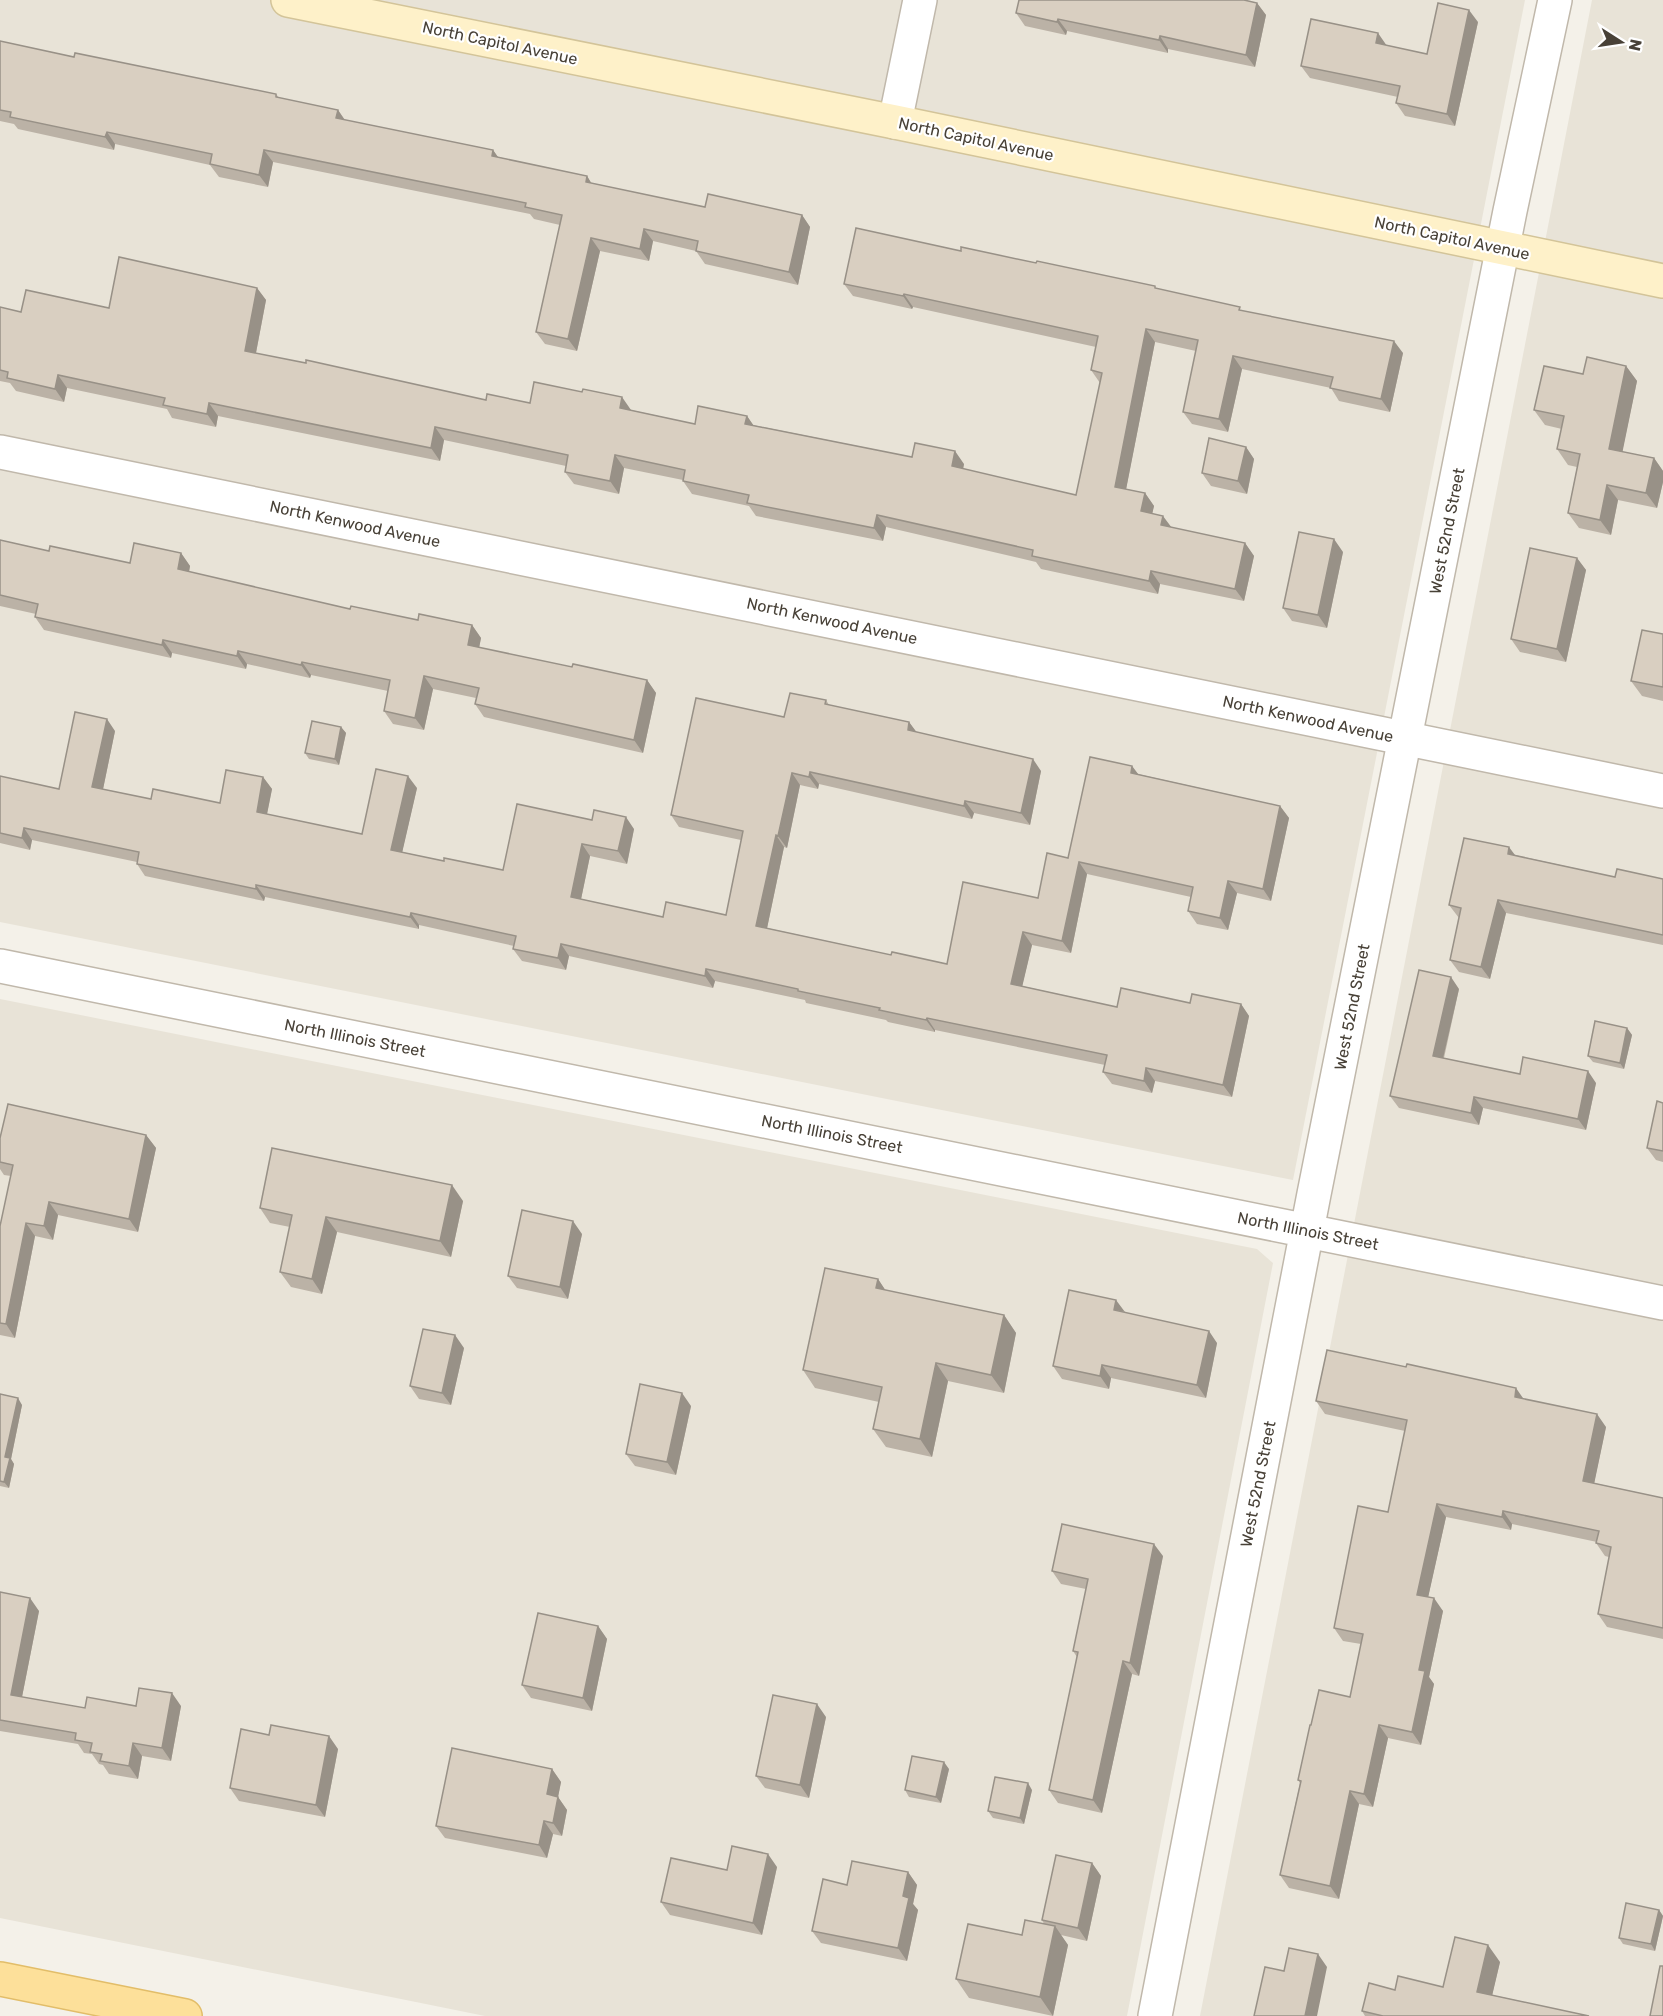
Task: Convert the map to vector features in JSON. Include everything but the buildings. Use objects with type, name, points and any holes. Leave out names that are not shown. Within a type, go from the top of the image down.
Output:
[{"type":"main road","name":"North Capitol Avenue","points":[[288,0],[895,122],[1663,281]]},
{"type":"main road","points":[[0,1979],[185,2016]]},
{"type":"street","points":[[895,122],[920,0]]},
{"type":"street","name":"West 52nd Street","points":[[1155,2016],[1307,1230],[1555,0]]},
{"type":"street","name":"North Kenwood Avenue","points":[[0,452],[1663,791]]},
{"type":"street","name":"North Illinois Street","points":[[0,966],[1663,1303]]},
{"type":"shaded area","points":[[0,0],[1525,0],[1293,1180],[0,922]]},
{"type":"shaded area","points":[[1592,0],[1663,0],[1663,2016],[1200,2016]]},
{"type":"shaded area","points":[[0,999],[1257,1249],[1273,1263],[1127,2016],[485,2016],[0,1918]]}]
